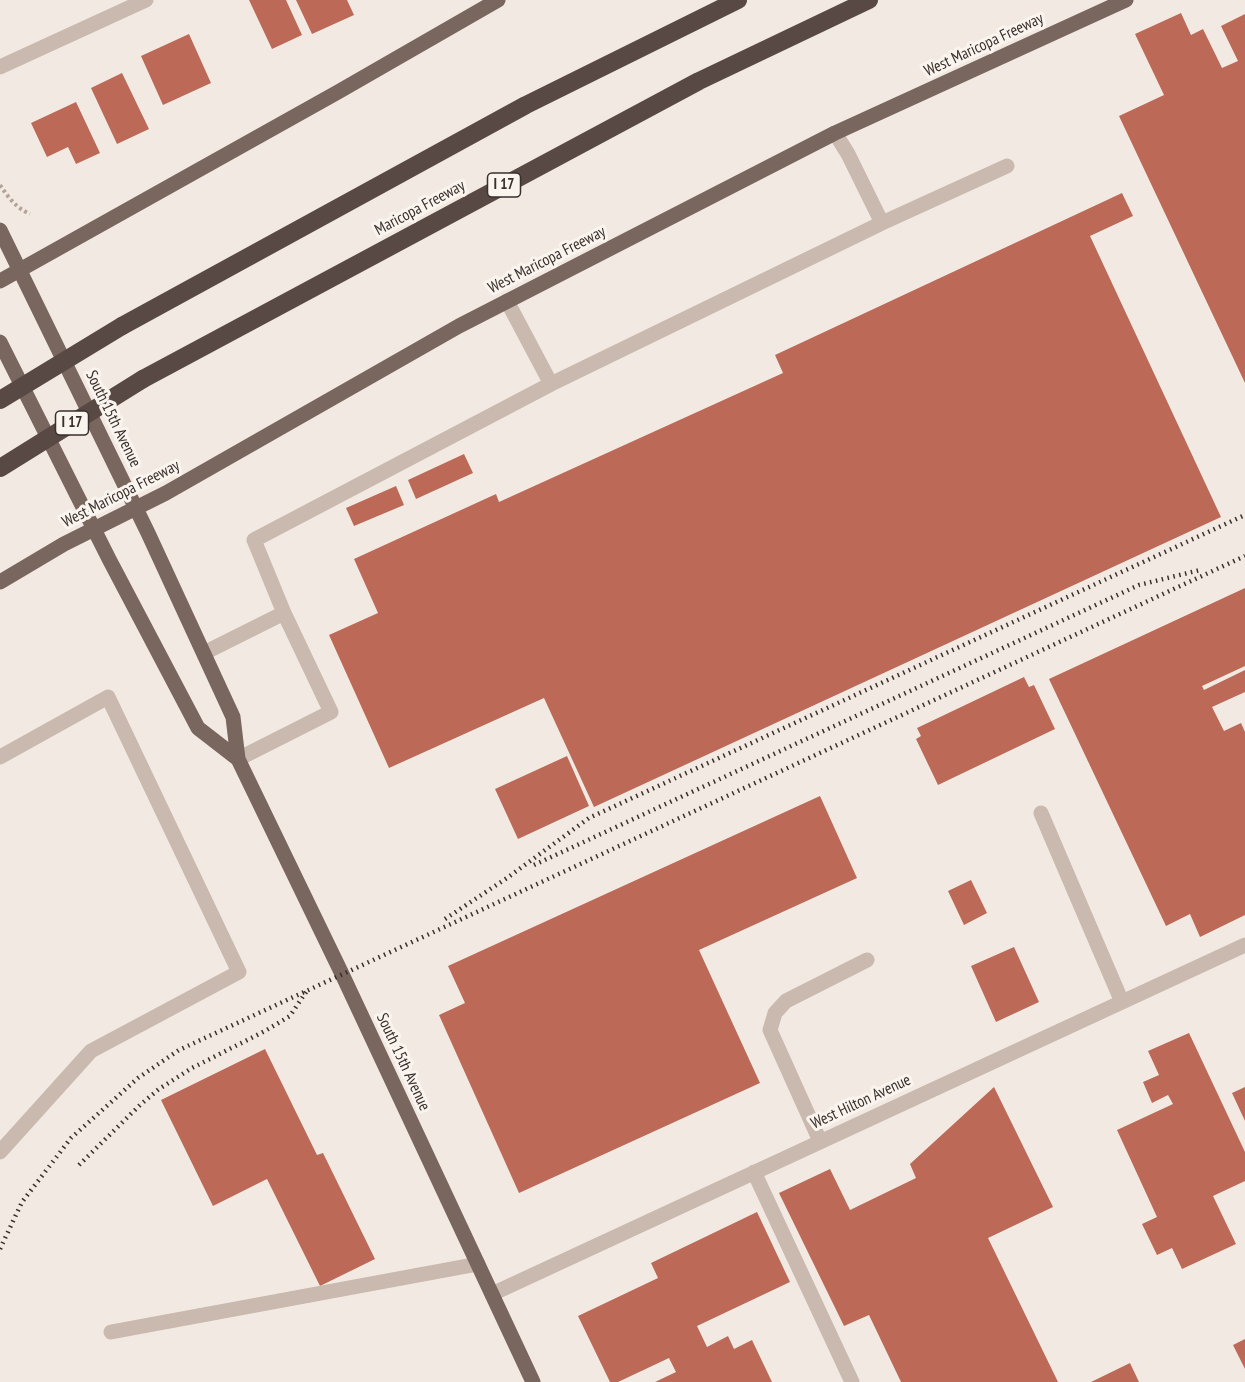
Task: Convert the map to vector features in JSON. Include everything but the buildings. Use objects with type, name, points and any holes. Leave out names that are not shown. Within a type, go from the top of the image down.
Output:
[{"type":"highway","points":[[0,400],[122,326],[526,105],[738,0]]},
{"type":"highway","name":"Maricopa Freeway","points":[[0,468],[143,379],[699,81],[869,0]]},
{"type":"main road","points":[[0,280],[498,0]]},
{"type":"main road","name":"West Maricopa Freeway","points":[[0,582],[64,544],[166,493],[459,326],[835,134],[1126,0]]},
{"type":"main road","name":"South 15th Avenue","points":[[0,230],[204,653],[233,717],[238,759],[342,974],[533,1382]]},
{"type":"main road","name":"South 15th Avenue","points":[[0,342],[198,728],[238,759]]},
{"type":"street","points":[[0,67],[146,0]]},
{"type":"street","points":[[835,134],[848,154],[882,223]]},
{"type":"street","points":[[238,759],[331,712],[284,613],[254,540],[550,384],[882,223],[1007,166]]},
{"type":"street","points":[[507,302],[550,384]]},
{"type":"street","points":[[204,653],[284,613]]},
{"type":"street","points":[[0,757],[108,697],[239,972],[91,1051],[0,1152]]},
{"type":"street","points":[[1041,813],[1122,1002]]},
{"type":"street","name":"West Hilton Avenue","points":[[492,1293],[1245,945]]},
{"type":"street","points":[[820,1141],[770,1030],[775,1013],[786,1001],[867,960]]},
{"type":"street","points":[[754,1172],[852,1382]]},
{"type":"street","points":[[111,1332],[478,1264]]},
{"type":"path","points":[[0,184],[8,198],[30,214]]},
{"type":"railway","points":[[445,919],[507,878],[589,818],[1245,515]]},
{"type":"railway","points":[[0,1249],[22,1202],[71,1138],[138,1078],[179,1050],[1245,556]]},
{"type":"railway","points":[[534,865],[1139,585],[1200,570]]},
{"type":"railway","points":[[79,1165],[159,1089],[192,1068],[290,1016],[308,989]]}]
